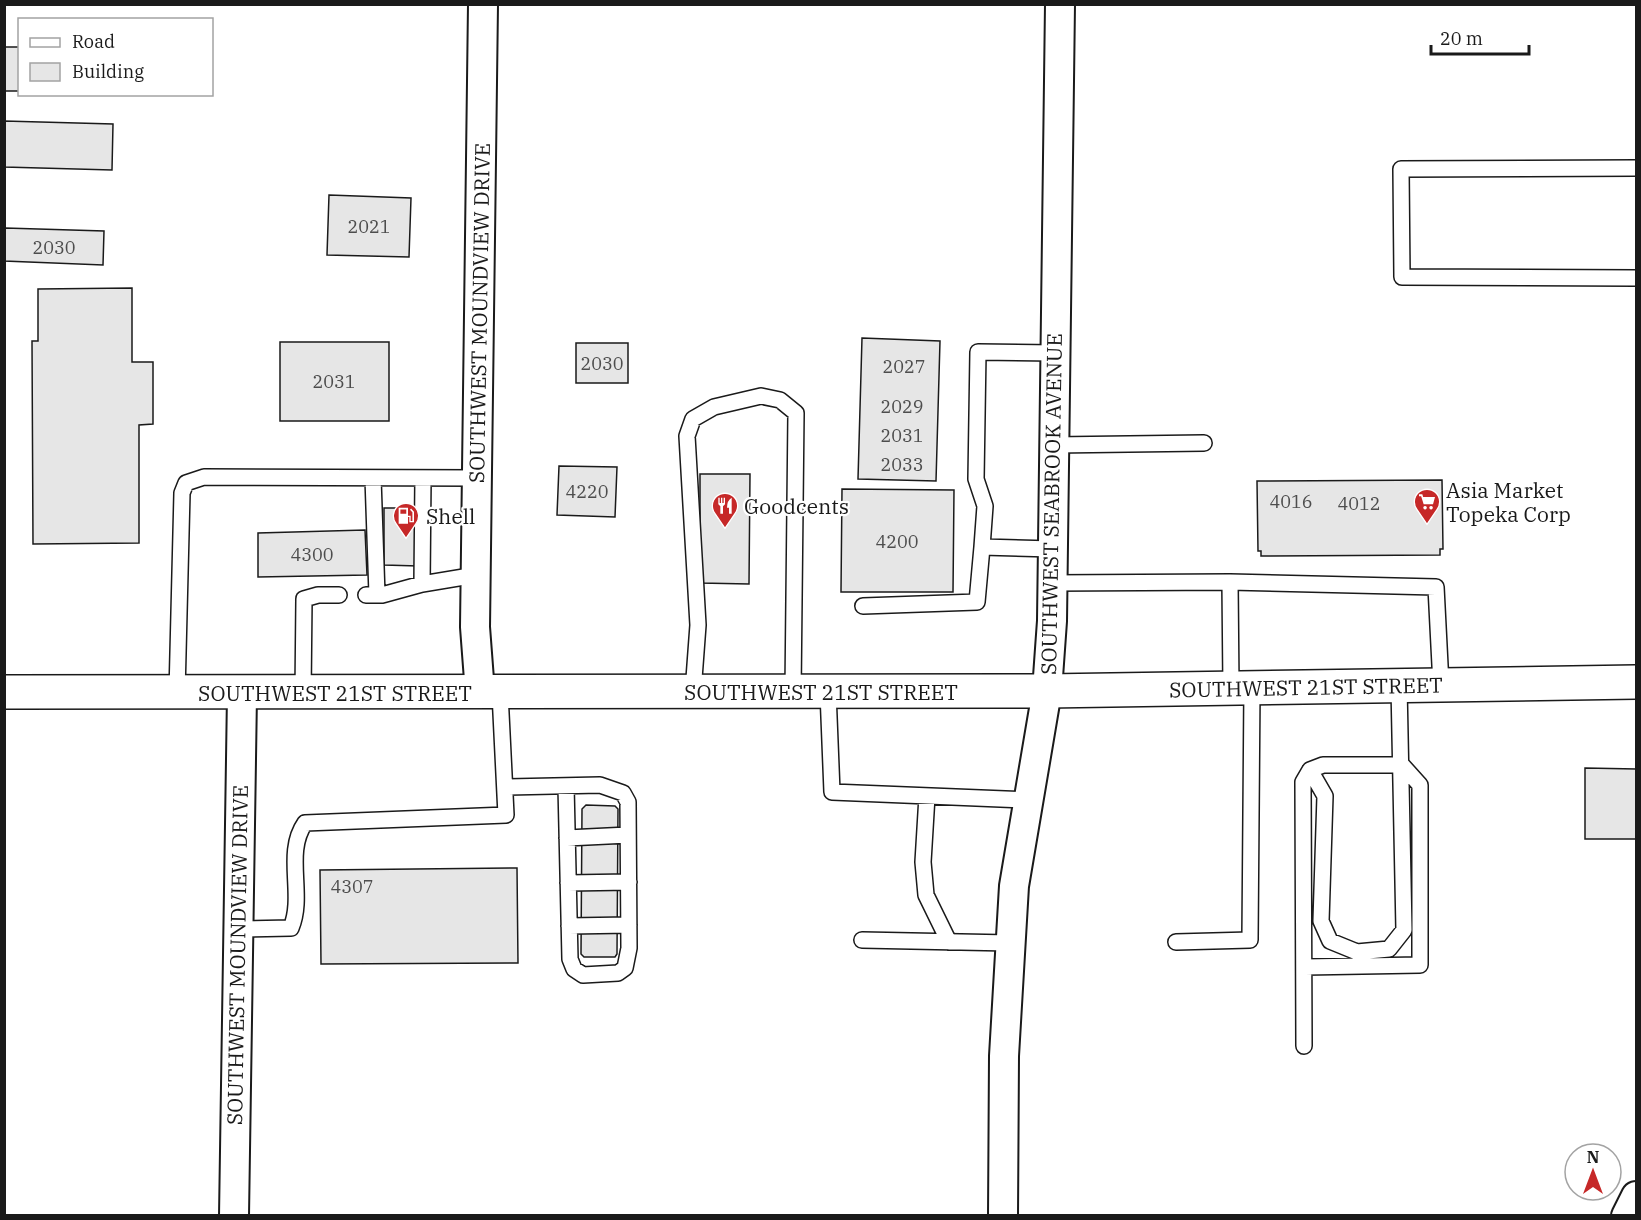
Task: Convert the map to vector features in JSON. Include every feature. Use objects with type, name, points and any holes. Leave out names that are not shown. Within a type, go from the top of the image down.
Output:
[{"type":"main road","name":"SOUTHWEST 21ST STREET","points":[[4,692],[303,694],[1047,691],[1636,682]]},
{"type":"street","name":"SOUTHWEST MOUNDVIEW DRIVE","points":[[483,4],[476,627],[490,693]]},
{"type":"street","name":"SOUTHWEST SEABROOK AVENUE","points":[[1003,1215],[1004,1056],[1014,886],[1047,691],[1053,549],[1060,4]]},
{"type":"street","name":"SOUTHWEST MOUNDVIEW DRIVE","points":[[234,1215],[242,694]]},
{"type":"street","points":[[1626,1215],[1636,1196]]},
{"type":"lane","points":[[1636,168],[1401,169],[1401,277],[1636,278]]},
{"type":"lane","points":[[863,606],[977,602],[985,506],[976,479],[978,352],[1055,353]]},
{"type":"lane","points":[[693,692],[698,625],[687,436],[693,419],[714,407],[762,396],[780,400],[795,413],[793,692]]},
{"type":"lane","points":[[1054,445],[1204,443]]},
{"type":"lane","points":[[177,693],[182,493],[186,483],[204,477],[477,478]]},
{"type":"lane","points":[[373,478],[372,595],[476,575]]},
{"type":"lane","points":[[422,584],[423,478]]},
{"type":"lane","points":[[982,547],[1053,549]]},
{"type":"lane","points":[[1052,583],[1230,582],[1436,587],[1441,685]]},
{"type":"lane","points":[[1176,942],[1250,940],[1242,688],[1230,582]]},
{"type":"lane","points":[[303,694],[304,599],[318,595],[339,595]]},
{"type":"lane","points":[[1310,770],[1325,796],[1321,921],[1330,941],[1357,952],[1389,949],[1404,930],[1399,686]]},
{"type":"lane","points":[[828,692],[832,792],[1027,800]]},
{"type":"lane","points":[[238,929],[291,928],[297,914],[296,836],[304,823],[506,815],[505,787],[490,693]]},
{"type":"lane","points":[[1304,1046],[1303,782],[1310,770],[1323,765],[1402,765],[1420,785],[1420,965],[1305,967]]},
{"type":"lane","points":[[505,787],[600,785],[623,793],[628,802],[629,948],[625,968],[618,973],[583,975],[574,969],[570,959],[566,786]]},
{"type":"lane","points":[[927,796],[923,862],[926,895],[949,942]]},
{"type":"lane","points":[[567,838],[628,835]]},
{"type":"lane","points":[[568,883],[629,882]]},
{"type":"lane","points":[[569,926],[629,925]]},
{"type":"lane","points":[[862,940],[1010,944]]},
{"type":"building","points":[[5,47],[18,47],[18,91],[5,91]]},
{"type":"building","points":[[4,121],[113,124],[112,170],[4,167]]},
{"type":"building","points":[[329,195],[411,198],[409,257],[327,255]]},
{"type":"building","points":[[5,228],[104,231],[103,265],[4,261]]},
{"type":"building","points":[[132,288],[132,362],[153,362],[153,424],[139,425],[139,543],[33,544],[32,341],[38,341],[38,289]]},
{"type":"building","points":[[862,338],[940,341],[936,481],[858,479]]},
{"type":"building","points":[[280,342],[389,342],[389,421],[280,421]]},
{"type":"building","points":[[576,343],[628,343],[628,383],[576,383]]},
{"type":"building","points":[[559,466],[617,467],[615,517],[557,515]]},
{"type":"building","name":"Goodcents","points":[[700,474],[750,474],[749,584],[700,583]]},
{"type":"building","points":[[1442,480],[1443,549],[1440,549],[1440,555],[1261,556],[1261,551],[1258,551],[1257,481]]},
{"type":"building","points":[[842,489],[954,490],[953,592],[841,592]]},
{"type":"building","points":[[384,508],[418,508],[418,566],[384,565]]},
{"type":"building","points":[[365,530],[367,575],[258,577],[258,533]]},
{"type":"building","points":[[1585,768],[1636,769],[1636,839],[1585,839]]},
{"type":"building","points":[[586,805],[615,806],[618,809],[617,954],[615,957],[584,957],[581,954],[582,809]]},
{"type":"building","points":[[517,868],[518,963],[321,964],[320,870]]},
{"type":"place","name":"Asia Market Topeka Corp","points":[[1427,525]]},
{"type":"place","name":"Goodcents","points":[[725,529]]},
{"type":"place","name":"Shell","points":[[406,539]]}]
